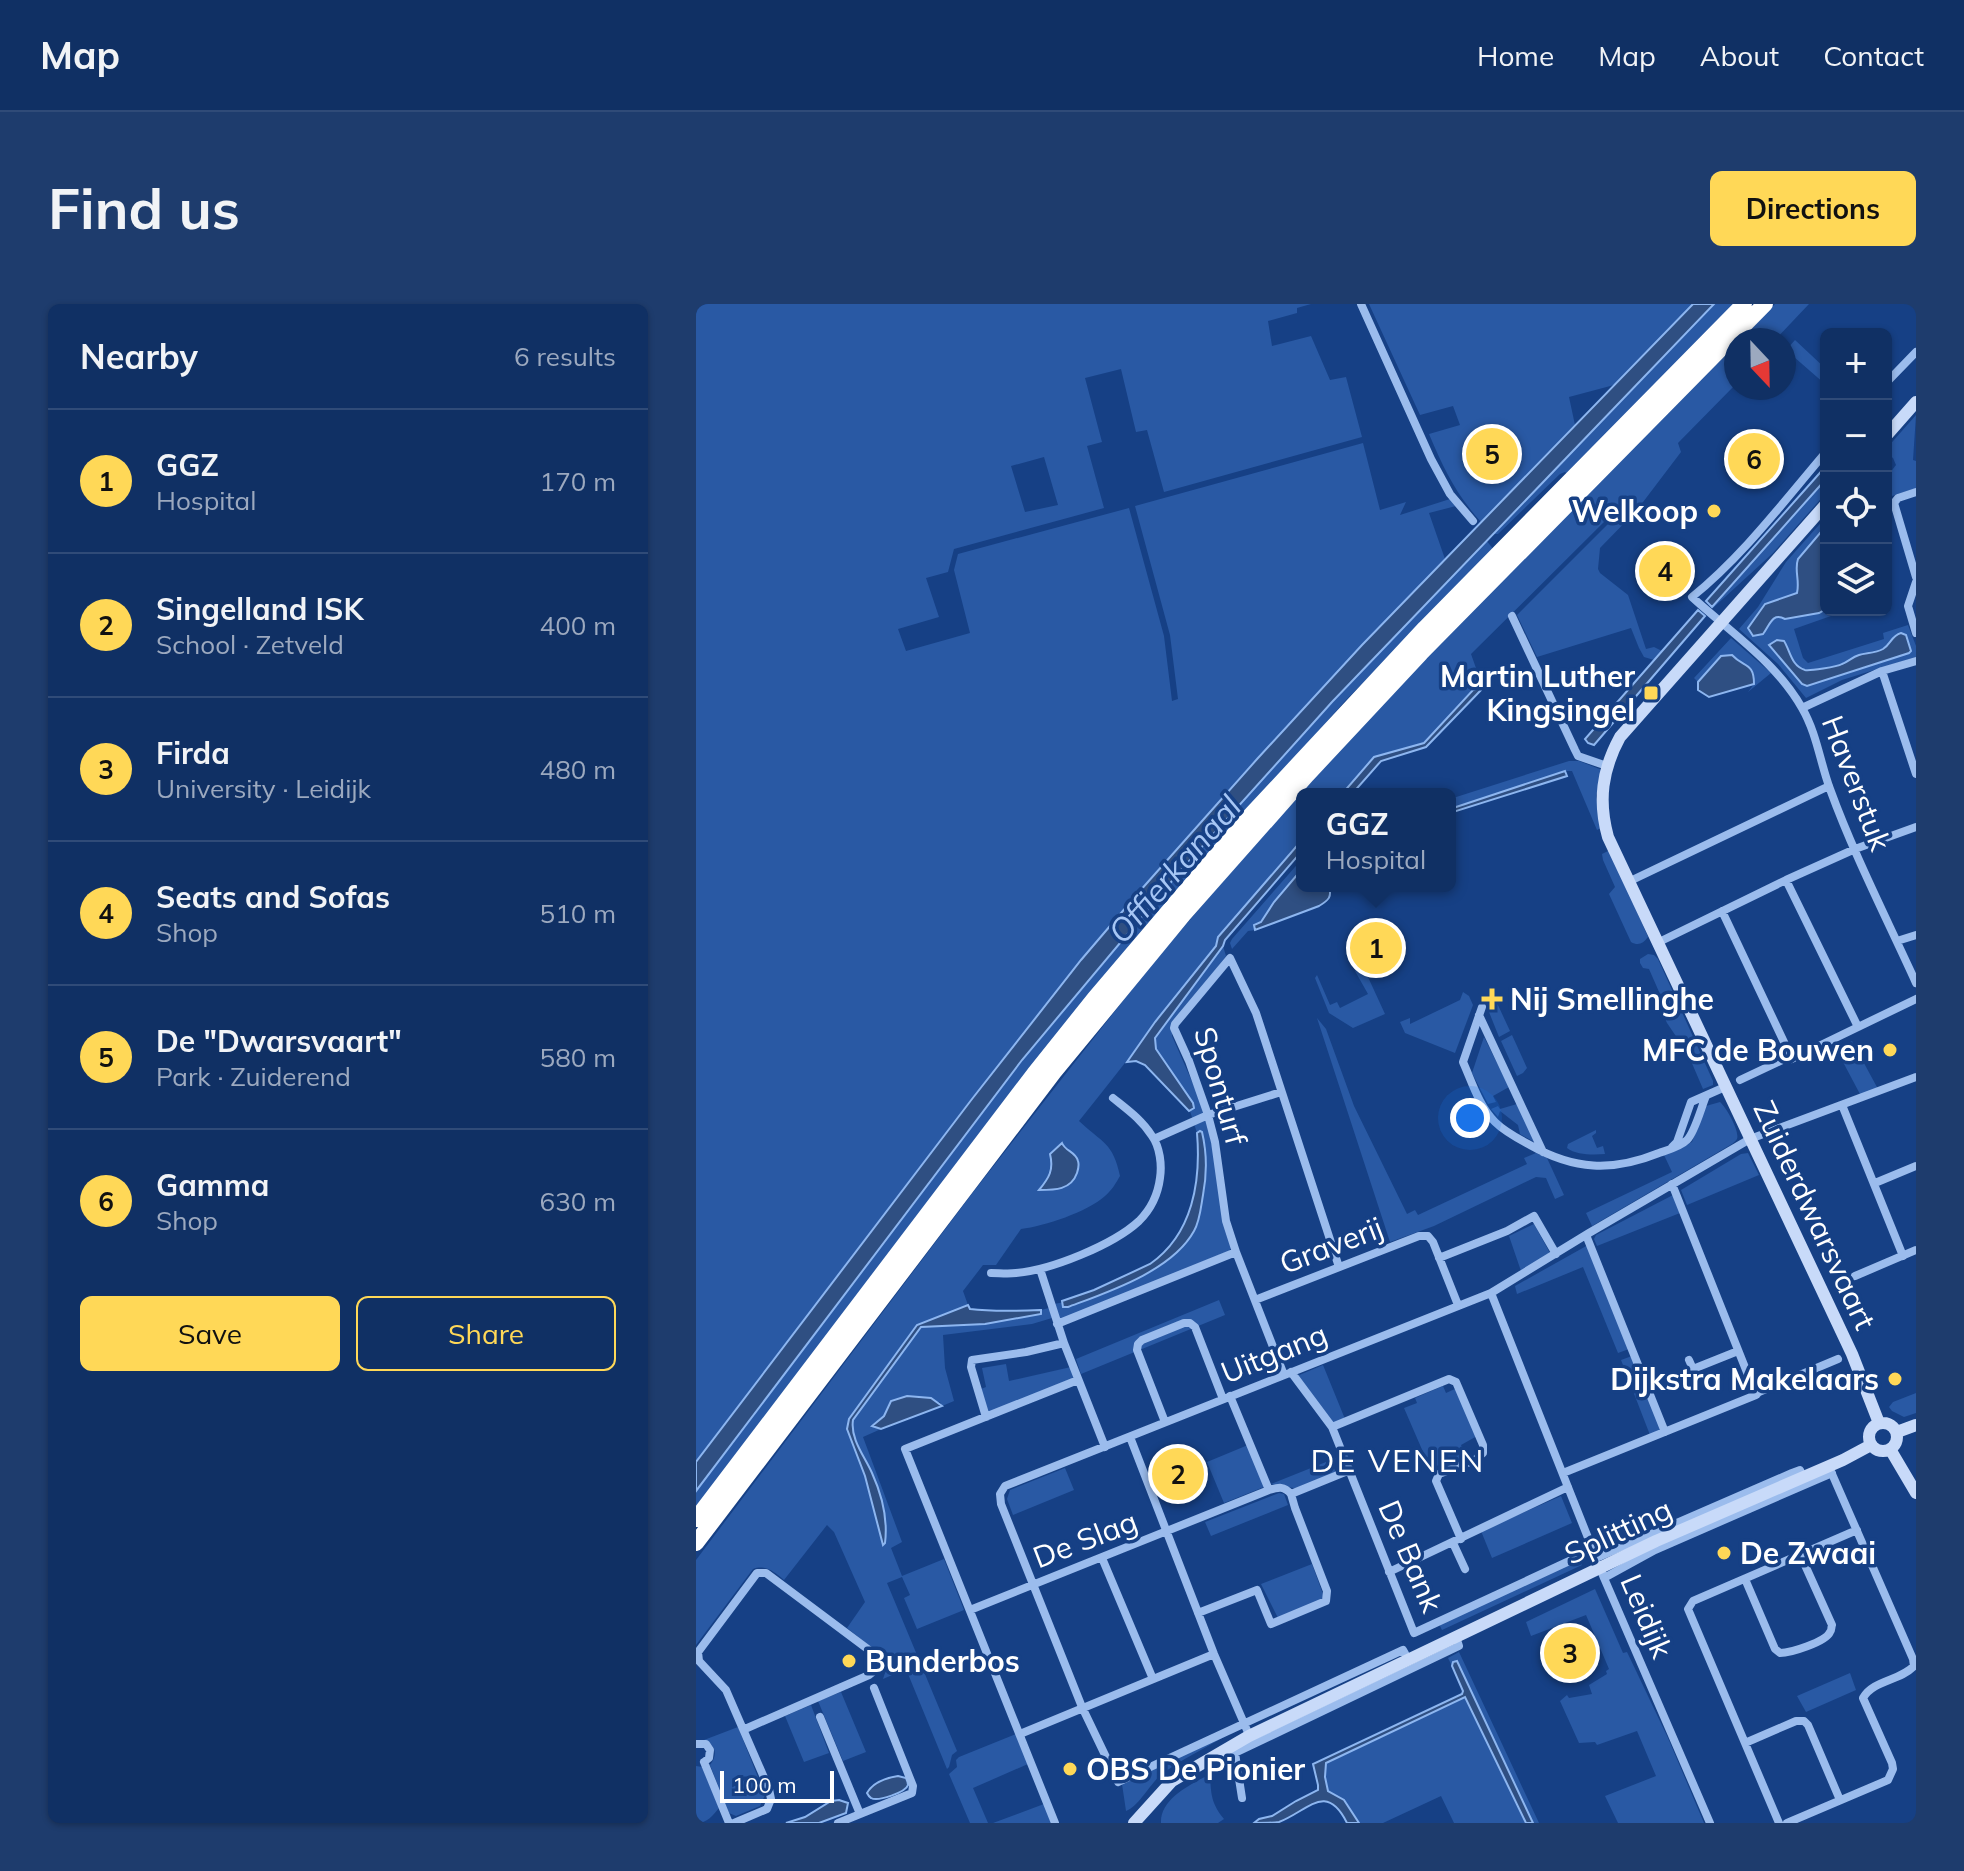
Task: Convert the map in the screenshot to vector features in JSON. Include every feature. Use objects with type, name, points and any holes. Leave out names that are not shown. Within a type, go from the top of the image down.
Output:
[{"type":"highway","points":[[696,1519],[1034,1074],[1129,956],[1248,818],[1425,628],[1744,304]]},
{"type":"highway","points":[[696,1543],[1054,1072],[1184,914],[1421,653],[1765,304]]},
{"type":"street","points":[[1361,304],[1431,459],[1450,494],[1470,518]]},
{"type":"street","points":[[1892,377],[1916,352]]},
{"type":"street","points":[[1892,429],[1916,402]]},
{"type":"street","points":[[1820,459],[1745,545],[1692,597],[1722,622],[1820,511]]},
{"type":"street","points":[[1916,492],[1898,498],[1894,503],[1914,564],[1916,580],[1908,606],[1916,633]]},
{"type":"street","points":[[1512,616],[1578,756],[1607,766]]},
{"type":"street","name":"Haverstuk","points":[[1722,622],[1776,671],[1802,708],[1855,849],[1916,983]]},
{"type":"street","name":"Zuiderdwarsvaart","points":[[1722,622],[1620,737],[1602,784],[1605,827],[1628,882],[1852,1354],[1879,1423]]},
{"type":"street","points":[[1802,708],[1882,671],[1916,661]]},
{"type":"street","points":[[1882,671],[1916,774]]},
{"type":"street","points":[[1628,882],[1829,786]]},
{"type":"street","points":[[1657,943],[1855,849],[1916,827]]},
{"type":"street","points":[[1786,880],[1858,1027]]},
{"type":"street","points":[[1722,911],[1791,1057]]},
{"type":"street","points":[[1897,941],[1916,935]]},
{"type":"street","name":"Sponturf","points":[[1255,1300],[1226,1221],[1208,1115],[1175,1024],[1230,958],[1256,1013],[1281,1092]]},
{"type":"street","points":[[1740,1080],[1916,999]]},
{"type":"street","points":[[1544,1152],[1481,1011],[1463,1062],[1482,1104],[1493,1120],[1507,1133],[1544,1152],[1576,1164],[1597,1166],[1642,1160],[1684,1143],[1689,1137],[1701,1100]]},
{"type":"street","name":"Uitgang","points":[[1033,1585],[1001,1504],[1000,1494],[1005,1486],[1491,1293],[1750,1139],[1916,1077]]},
{"type":"street","points":[[1671,1148],[1677,1142],[1691,1102],[1725,1087]]},
{"type":"street","points":[[1154,1139],[1208,1115],[1281,1092],[1339,1267]]},
{"type":"street","points":[[991,1273],[1015,1274],[1040,1269],[1081,1255],[1120,1235],[1151,1206],[1161,1173],[1154,1139],[1137,1117],[1113,1098]]},
{"type":"street","points":[[1842,1105],[1903,1256]]},
{"type":"street","points":[[1875,1183],[1916,1166]]},
{"type":"street","points":[[1672,1184],[1756,1395]]},
{"type":"street","points":[[1458,1305],[1439,1258],[1507,1231],[1534,1216],[1556,1254]]},
{"type":"street","points":[[1586,1235],[1665,1432]]},
{"type":"street","name":"Graverij","points":[[1288,1374],[1255,1300],[1419,1236],[1428,1236],[1439,1258]]},
{"type":"street","points":[[1855,1276],[1916,1250]]},
{"type":"street","points":[[1057,1324],[1236,1252]]},
{"type":"street","points":[[1040,1269],[1057,1324],[1105,1447]]},
{"type":"street","name":"Leidijk","points":[[1491,1293],[1598,1563],[1710,1823]]},
{"type":"street","points":[[1165,1422],[1137,1350],[1138,1344],[1190,1323],[1195,1327],[1269,1490],[1285,1488],[1291,1494],[1327,1591],[1326,1601],[1271,1624],[1257,1590],[1198,1613]]},
{"type":"street","points":[[986,1417],[971,1367],[972,1360],[1064,1343]]},
{"type":"street","points":[[1689,1360],[1693,1369],[1738,1351]]},
{"type":"street","points":[[1563,1473],[1838,1359]]},
{"type":"street","name":"De Bank","points":[[1288,1374],[1332,1427],[1414,1633],[1598,1563]]},
{"type":"street","points":[[1332,1427],[1449,1379],[1456,1382],[1483,1445],[1483,1453],[1475,1460],[1439,1474],[1436,1481],[1465,1569]]},
{"type":"street","points":[[1055,1823],[905,1449],[1078,1380]]},
{"type":"street","points":[[1879,1423],[1890,1424],[1897,1432],[1896,1442],[1890,1449],[1879,1451],[1871,1445],[1868,1434],[1879,1423]]},
{"type":"street","points":[[1897,1432],[1916,1425]]},
{"type":"street","points":[[1130,1437],[1214,1654],[1249,1735],[1235,1753],[1242,1798]]},
{"type":"street","name":"Splitting","points":[[1598,1563],[1655,1550],[1830,1470],[1871,1445]]},
{"type":"street","points":[[1890,1449],[1916,1493]]},
{"type":"street","points":[[1291,1494],[1350,1470]]},
{"type":"street","points":[[1787,1823],[1888,1780],[1893,1769],[1863,1698],[1869,1689],[1914,1666],[1830,1470]]},
{"type":"street","name":"Splitting","points":[[1134,1823],[1148,1817],[1157,1796],[1172,1781],[1249,1735],[1405,1655],[1456,1637],[1598,1563],[1656,1541],[1802,1473],[1830,1470]]},
{"type":"street","points":[[1389,1572],[1568,1487]]},
{"type":"street","name":"De Slag","points":[[970,1610],[1269,1490]]},
{"type":"street","points":[[1779,1823],[1688,1609],[1693,1601],[1857,1530]]},
{"type":"street","points":[[1745,1579],[1775,1649],[1780,1653],[1789,1653],[1825,1637],[1831,1632],[1832,1625],[1800,1554]]},
{"type":"street","points":[[1102,1558],[1153,1679]]},
{"type":"street","points":[[696,1744],[706,1744],[710,1750],[709,1758],[700,1762],[731,1823],[767,1809],[771,1799],[769,1789],[745,1729],[726,1690],[699,1661],[698,1652],[757,1573],[766,1573],[877,1656],[879,1663],[877,1670],[869,1675],[745,1729]]},
{"type":"street","points":[[1033,1585],[1082,1707]]},
{"type":"street","name":"Splitting","points":[[1082,1707],[1118,1782],[1249,1735],[1459,1646],[1456,1637]]},
{"type":"street","points":[[1019,1731],[1214,1654]]},
{"type":"street","points":[[838,1823],[912,1793],[913,1786],[874,1688]]},
{"type":"street","points":[[820,1717],[860,1814]]},
{"type":"street","points":[[1745,1743],[1796,1721],[1804,1721],[1840,1800]]},
{"type":"shaded area","points":[[696,304],[1311,304],[1297,308],[1297,313],[1268,321],[1272,346],[1311,336],[1330,380],[1346,377],[1362,437],[1164,492],[1147,430],[1136,432],[1121,369],[1085,378],[1102,442],[1087,446],[1104,508],[954,549],[948,572],[926,578],[939,617],[898,629],[906,651],[970,633],[954,570],[958,554],[1129,508],[1164,636],[1172,701],[1178,699],[1170,635],[1135,506],[1363,443],[1380,510],[1406,502],[1400,515],[1450,499],[1456,506],[1429,513],[1445,559],[1258,758],[1081,960],[696,1462]],"holes":[[[1044,457],[1058,505],[1025,512],[1011,466]]]},
{"type":"shaded area","points":[[1369,304],[1693,304],[1614,385],[1569,397],[1575,425],[1481,522],[1451,480],[1429,434],[1460,425],[1453,406],[1420,415]]},
{"type":"shaded area","points":[[1714,304],[1735,304],[1569,475],[1565,472],[1560,474],[1498,534],[1493,534]]},
{"type":"shaded area","points":[[1775,304],[1809,304],[1786,328],[1752,328]]},
{"type":"shaded area","points":[[1796,341],[1820,363],[1820,380],[1796,359]]},
{"type":"shaded area","points":[[1724,357],[1724,396],[1678,443],[1681,452],[1637,510],[1600,548],[1600,573],[1628,595],[1646,649],[1654,647],[1662,651],[1654,660],[1644,657],[1631,628],[1537,657],[1517,615],[1610,522],[1607,519],[1471,654],[1481,687],[1473,690],[1423,743],[1374,757],[1347,788],[1304,788],[1412,671]]},
{"type":"shaded area","points":[[1916,415],[1913,460],[1916,461],[1916,488],[1892,496],[1892,470],[1896,465],[1892,457],[1892,442]]},
{"type":"shaded area","points":[[1820,486],[1820,500],[1773,553],[1712,607]]},
{"type":"shaded area","points":[[1820,524],[1820,533],[1798,559],[1797,593],[1765,604],[1748,629],[1754,636],[1763,634],[1775,617],[1820,611],[1820,616],[1831,616],[1794,629],[1803,658],[1808,663],[1884,639],[1883,633],[1908,625],[1916,646],[1916,657],[1842,680],[1806,698],[1778,664],[1739,629],[1758,607],[1786,562]],"holes":[[[1898,634],[1909,653],[1807,686],[1769,645],[1787,645],[1789,656],[1800,668],[1809,670],[1838,666],[1863,653],[1883,649]]]},
{"type":"shaded area","points":[[1486,540],[1494,550],[1345,701],[1142,930],[696,1508],[696,1491],[927,1184],[1069,1002],[1221,825]]},
{"type":"shaded area","points":[[1731,638],[1771,673],[1748,692],[1754,684],[1732,655],[1721,656],[1698,682],[1694,678]]},
{"type":"shaded area","points":[[1569,761],[1579,761],[1602,770],[1596,796],[1601,828],[1597,830],[1572,771],[1456,807],[1456,797]]},
{"type":"shaded area","points":[[1296,796],[1296,847],[1218,937],[1216,946],[1079,1121],[1106,1144],[1114,1156],[1120,1176],[1110,1191],[1077,1213],[1021,1229],[996,1265],[983,1265],[963,1291],[968,1305],[923,1323],[954,1326],[985,1324],[1040,1314],[1041,1310],[1049,1308],[1052,1318],[1032,1324],[943,1335],[945,1368],[954,1401],[942,1406],[940,1402],[891,1402],[884,1416],[873,1426],[881,1429],[863,1437],[902,1542],[891,1548],[902,1576],[944,1559],[964,1610],[917,1629],[904,1598],[910,1595],[902,1577],[887,1583],[957,1751],[952,1755],[947,1769],[906,1669],[883,1679],[888,1664],[886,1659],[847,1628],[865,1602],[834,1532],[827,1525],[784,1580],[766,1568],[753,1569],[696,1645],[696,1560],[974,1191],[1151,965]]},
{"type":"shaded area","points":[[1610,850],[1648,937],[1640,944],[1631,942],[1609,894],[1615,887],[1602,854]]},
{"type":"shaded area","points":[[1296,866],[1296,876],[1261,922],[1254,925],[1255,930],[1248,931],[1232,949],[1232,939]]},
{"type":"shaded area","points":[[1223,946],[1226,956],[1172,1036],[1205,1111],[1232,1247],[1229,1251],[1063,1319],[1058,1318],[1054,1304],[1102,1295],[1132,1281],[1162,1265],[1194,1231],[1205,1187],[1206,1148],[1190,1111],[1194,1108],[1156,1049],[1155,1039]]},
{"type":"shaded area","points":[[1648,954],[1658,959],[1713,1085],[1703,1089],[1688,1054],[1667,1023],[1662,1012],[1667,1010],[1649,969],[1643,968],[1640,963],[1640,959]]},
{"type":"shaded area","points":[[1359,963],[1385,1014],[1353,1028],[1329,1013],[1315,978],[1317,975],[1330,1005],[1337,1002],[1340,1008],[1368,994],[1355,971]]},
{"type":"shaded area","points":[[1491,990],[1510,1031],[1499,1037],[1487,1007]]},
{"type":"shaded area","points":[[1463,992],[1473,1005],[1455,1053],[1405,1033],[1400,1022],[1410,1018],[1410,1024],[1460,1000]]},
{"type":"shaded area","points":[[1317,1018],[1326,1029],[1354,1106],[1407,1214],[1415,1210],[1418,1215],[1527,1164],[1524,1158],[1536,1153],[1547,1158],[1564,1195],[1555,1199],[1546,1178],[1536,1177],[1434,1226],[1390,1242]]},
{"type":"shaded area","points":[[1512,1035],[1527,1068],[1517,1076],[1501,1041]]},
{"type":"shaded area","points":[[1484,1037],[1509,1087],[1493,1096],[1496,1102],[1488,1104],[1472,1073]]},
{"type":"shaded area","points":[[1852,1041],[1878,1089],[1861,1096],[1834,1045]]},
{"type":"shaded area","points":[[1720,1102],[1735,1125],[1736,1141],[1592,1226],[1586,1213],[1672,1172],[1664,1155],[1692,1142],[1706,1106]]},
{"type":"shaded area","points":[[1517,1104],[1536,1143],[1520,1134],[1518,1125],[1500,1111],[1498,1117],[1491,1109]]},
{"type":"shaded area","points":[[1596,1130],[1592,1136],[1597,1148],[1603,1146],[1605,1154],[1580,1153],[1567,1148],[1568,1144]]},
{"type":"shaded area","points":[[1748,1153],[1759,1175],[1687,1205],[1681,1190],[1741,1154]]},
{"type":"shaded area","points":[[1673,1195],[1680,1213],[1597,1246],[1596,1235]]},
{"type":"shaded area","points":[[1534,1224],[1550,1253],[1521,1271],[1509,1236]]},
{"type":"shaded area","points":[[1588,1245],[1629,1349],[1618,1353],[1583,1267],[1517,1294],[1515,1286]]},
{"type":"shaded area","points":[[1219,1300],[1225,1315],[1081,1374],[1076,1359]]},
{"type":"shaded area","points":[[1632,1356],[1661,1431],[1650,1435],[1621,1360]]},
{"type":"shaded area","points":[[1006,1364],[1009,1381],[1071,1367],[1075,1378],[988,1414],[981,1389],[986,1387],[982,1368]]},
{"type":"shaded area","points":[[1323,1365],[1345,1419],[1334,1424],[1297,1376]]},
{"type":"shaded area","points":[[1443,1386],[1446,1393],[1457,1388],[1477,1436],[1461,1445],[1467,1459],[1446,1469],[1442,1464],[1430,1468],[1404,1408],[1417,1403],[1415,1398]]},
{"type":"shaded area","points":[[1916,1393],[1916,1413],[1904,1417],[1889,1407],[1893,1402]]},
{"type":"shaded area","points":[[1248,1445],[1264,1487],[1224,1503],[1207,1462]]},
{"type":"shaded area","points":[[1336,1458],[1336,1474],[1299,1489],[1271,1484]]},
{"type":"shaded area","points":[[1065,1468],[1074,1490],[1013,1515],[1007,1499],[1010,1490]]},
{"type":"shaded area","points":[[1279,1493],[1284,1494],[1288,1505],[1211,1536],[1205,1522]]},
{"type":"shaded area","points":[[1561,1496],[1572,1523],[1492,1558],[1481,1531]]},
{"type":"shaded area","points":[[1579,1559],[1582,1565],[1442,1630],[1439,1624]]},
{"type":"shaded area","points":[[1312,1564],[1324,1597],[1278,1618],[1261,1584]]},
{"type":"shaded area","points":[[1595,1589],[1623,1653],[1627,1652],[1668,1738],[1704,1823],[1618,1823],[1605,1796],[1656,1776],[1637,1731],[1597,1745],[1595,1742],[1579,1743],[1560,1701],[1567,1695],[1569,1698],[1592,1694],[1589,1685],[1607,1674],[1609,1669],[1586,1615],[1531,1636],[1526,1622]]},
{"type":"shaded area","points":[[1459,1652],[1539,1823],[1533,1823],[1459,1665],[1453,1662],[1452,1666],[1448,1658]]},
{"type":"shaded area","points":[[1850,1673],[1856,1690],[1806,1712],[1797,1696]]},
{"type":"shaded area","points":[[841,1692],[866,1752],[843,1761],[818,1701]]},
{"type":"shaded area","points":[[1465,1697],[1526,1823],[1454,1823],[1441,1796],[1383,1823],[1359,1823],[1344,1800],[1328,1791],[1326,1763]]},
{"type":"shaded area","points":[[811,1705],[829,1753],[804,1762],[785,1716]]},
{"type":"shaded area","points":[[738,1727],[765,1795],[760,1806],[736,1816],[729,1813],[710,1765],[714,1758],[713,1747],[704,1740]]},
{"type":"shaded area","points":[[1016,1734],[1028,1764],[973,1788],[988,1823],[970,1823],[949,1774],[957,1767],[956,1760]]},
{"type":"shaded area","points":[[1227,1735],[1168,1770],[1126,1811],[1122,1784]]},
{"type":"shaded area","points":[[696,1766],[702,1767],[719,1808],[700,1823],[696,1823]]},
{"type":"shaded area","points":[[1210,1774],[1212,1798],[1224,1819],[1218,1823],[1161,1823],[1162,1814],[1171,1799]]},
{"type":"shaded area","points":[[1044,1804],[1051,1823],[993,1823]]},
{"type":"water","name":"Offierkanaal","points":[[1693,304],[1714,304],[1332,702],[1182,869],[1022,1060],[696,1491],[696,1462],[1081,960],[1362,645]]},
{"type":"water","points":[[1820,473],[1820,486],[1712,607],[1706,601]]},
{"type":"water","points":[[1820,533],[1820,612],[1785,619],[1777,617],[1763,634],[1753,636],[1748,628],[1765,604],[1797,593],[1798,559]]},
{"type":"water","points":[[1698,610],[1705,616],[1594,745],[1588,743],[1585,739]]},
{"type":"water","points":[[1901,633],[1906,635],[1909,653],[1807,686],[1769,645],[1777,640],[1784,641],[1797,665],[1812,670],[1839,665],[1880,650]]},
{"type":"water","points":[[1732,655],[1750,669],[1754,684],[1709,697],[1698,690],[1698,682],[1721,656]]},
{"type":"water","points":[[1481,687],[1426,747],[1381,761],[1357,788],[1347,788],[1374,757],[1424,743],[1473,690]]},
{"type":"water","points":[[1565,771],[1567,776],[1456,811],[1456,807]]},
{"type":"water","points":[[1296,847],[1296,858],[1225,940],[1155,1038],[1156,1049],[1193,1103],[1194,1108],[1189,1111],[1145,1065],[1136,1061],[1127,1062],[1216,946],[1218,937]]},
{"type":"water","points":[[1296,876],[1296,892],[1330,892],[1327,900],[1319,906],[1255,930],[1254,925],[1261,922]]},
{"type":"water","points":[[1200,1131],[1206,1156],[1204,1187],[1198,1223],[1184,1245],[1171,1258],[1138,1278],[1063,1307],[1062,1301],[1150,1264],[1176,1238],[1185,1222],[1195,1188],[1197,1133]]},
{"type":"water","points":[[1062,1143],[1078,1161],[1074,1179],[1062,1188],[1039,1190],[1050,1174],[1050,1154]]},
{"type":"water","points":[[968,1305],[970,1309],[988,1311],[1041,1310],[1041,1314],[985,1324],[921,1327],[853,1420],[856,1441],[881,1498],[886,1525],[883,1545],[865,1476],[847,1429],[849,1419],[917,1325]]},
{"type":"water","points":[[907,1396],[931,1398],[942,1406],[881,1429],[872,1426],[884,1416],[891,1401]]},
{"type":"water","points":[[1457,1661],[1533,1823],[1526,1823],[1465,1697],[1326,1763],[1328,1791],[1344,1800],[1359,1823],[1347,1823],[1339,1810],[1324,1801],[1279,1822],[1254,1823],[1318,1790],[1313,1764],[1462,1694],[1452,1666]]},
{"type":"water","points":[[898,1776],[907,1781],[908,1785],[902,1791],[879,1799],[871,1798],[867,1793],[876,1783]]},
{"type":"water","points":[[831,1801],[848,1803],[846,1813],[819,1823],[786,1823],[805,1817]]},
{"type":"place","name":"De \"Dwarsvaart\"","points":[[1492,454]]},
{"type":"place","name":"Gamma","points":[[1754,459]]},
{"type":"place","name":"Welkoop","points":[[1714,511]]},
{"type":"place","name":"Seats and Sofas","points":[[1665,571]]},
{"type":"place","name":"Martin Luther Kingsingel","points":[[1651,693]]},
{"type":"place","name":"GGZ","points":[[1376,948]]},
{"type":"place","name":"Nij Smellinghe","points":[[1492,999]]},
{"type":"place","name":"MFC de Bouwen","points":[[1890,1050]]},
{"type":"place","name":"Dijkstra Makelaars","points":[[1895,1379]]},
{"type":"place","name":"Singelland ISK","points":[[1178,1474]]},
{"type":"place","name":"De Zwaai","points":[[1724,1553]]},
{"type":"place","name":"Firda","points":[[1570,1653]]},
{"type":"place","name":"Bunderbos","points":[[849,1661]]},
{"type":"place","name":"OBS De Pionier","points":[[1070,1769]]},
{"type":"district","name":"DE VENEN","points":[[1398,1460]]}]
